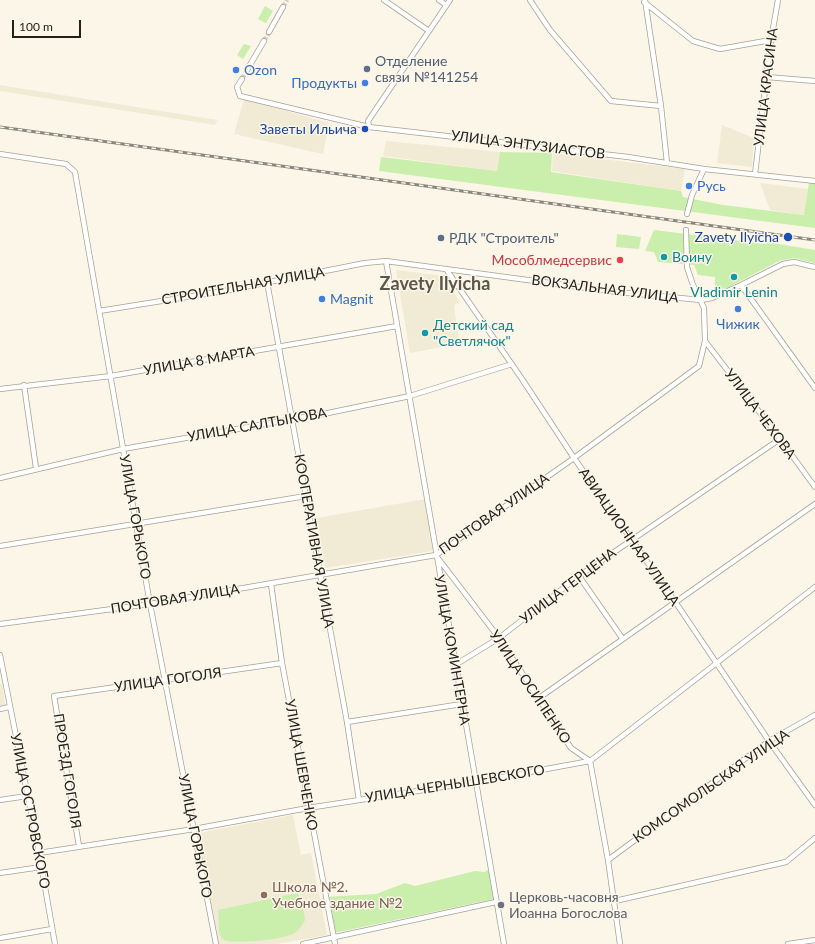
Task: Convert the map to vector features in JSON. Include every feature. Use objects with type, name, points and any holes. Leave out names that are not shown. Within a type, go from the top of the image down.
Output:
[{"type":"street","points":[[384,0],[429,31]]},
{"type":"street","points":[[439,0],[446,5]]},
{"type":"street","points":[[369,127],[368,121],[450,0]]},
{"type":"street","points":[[530,0],[550,30],[611,101],[661,106]]},
{"type":"street","name":"УЛИЦА КРАСИНА","points":[[755,174],[771,40],[778,0]]},
{"type":"street","points":[[644,1],[661,106],[667,162]]},
{"type":"street","points":[[644,1],[693,41],[720,49],[771,40]]},
{"type":"street","points":[[269,32],[283,7]]},
{"type":"street","points":[[247,70],[264,40]]},
{"type":"street","points":[[767,77],[815,81]]},
{"type":"street","name":"УЛИЦА ЭНТУЗИАСТОВ","points":[[242,79],[237,87],[239,96],[369,127],[667,162],[704,169],[815,181]]},
{"type":"street","name":"УЛИЦА ГОРЬКОГО","points":[[0,154],[66,164],[75,172],[111,376],[122,448],[137,524],[164,681],[216,944]]},
{"type":"street","points":[[687,214],[692,195],[704,169]]},
{"type":"street","name":"ПОЧТОВАЯ УЛИЦА","points":[[0,624],[150,604],[321,576],[436,555],[574,458],[699,366],[705,341],[704,308],[693,285],[687,267],[686,230]]},
{"type":"street","name":"СТРОИТЕЛЬНАЯ УЛИЦА","points":[[99,311],[267,282],[365,263],[386,262]]},
{"type":"street","name":"ВОКЗАЛЬНАЯ УЛИЦА","points":[[386,262],[605,291],[701,300],[712,298],[741,286],[783,264],[794,262],[815,267]]},
{"type":"street","name":"УЛИЦА КОМИНТЕРНА","points":[[386,262],[504,944]]},
{"type":"street","name":"АВИАЦИОННАЯ УЛИЦА","points":[[446,269],[512,364],[574,458],[676,603],[769,742],[815,805]]},
{"type":"street","name":"КООПЕРАТИВНАЯ УЛИЦА","points":[[267,282],[347,722],[359,800]]},
{"type":"street","points":[[741,286],[815,388]]},
{"type":"street","name":"УЛИЦА 8 МАРТА","points":[[0,388],[111,376],[398,326]]},
{"type":"street","name":"УЛИЦА ЧЕХОВА","points":[[705,341],[780,439],[815,488]]},
{"type":"street","name":"УЛИЦА САЛТЫКОВА","points":[[0,478],[122,448],[292,419],[410,396],[512,364]]},
{"type":"street","points":[[24,385],[36,468]]},
{"type":"street","name":"УЛИЦА ГЕРЦЕНА","points":[[455,665],[500,638],[579,576],[780,439]]},
{"type":"street","points":[[0,546],[306,496]]},
{"type":"street","points":[[539,698],[622,638],[676,603],[815,504]]},
{"type":"street","name":"УЛИЦА ОСИПЕНКО","points":[[436,555],[500,638],[571,748],[590,761]]},
{"type":"street","points":[[579,576],[622,638]]},
{"type":"street","name":"УЛИЦА ШЕВЧЕНКО","points":[[271,584],[282,663],[308,808],[335,944]]},
{"type":"street","name":"УЛИЦА ЧЕРНЫШЕВСКОГО","points":[[39,853],[194,829],[308,808],[475,782],[590,761],[815,586]]},
{"type":"street","name":"УЛИЦА ОСТРОВСКОГО","points":[[0,655],[9,707],[39,853],[55,944]]},
{"type":"street","name":"УЛИЦА ГОГОЛЯ","points":[[54,696],[282,663]]},
{"type":"street","name":"ПРОЕЗД ГОГОЛЯ","points":[[54,696],[79,846]]},
{"type":"street","points":[[347,722],[462,704]]},
{"type":"street","points":[[0,709],[9,707]]},
{"type":"street","name":"КОМСОМОЛЬСКАЯ УЛИЦА","points":[[608,860],[769,742],[815,715]]},
{"type":"street","points":[[590,761],[608,860],[620,944]]},
{"type":"street","points":[[0,800],[27,796]]},
{"type":"street","points":[[614,901],[786,862],[815,838]]},
{"type":"street","points":[[0,873],[41,867]]},
{"type":"street","points":[[303,944],[496,902]]},
{"type":"street","points":[[0,938],[52,929]]},
{"type":"street","points":[[788,944],[803,943],[815,940]]},
{"type":"shaded area","points":[[0,85],[217,120],[215,125],[0,91]]},
{"type":"shaded area","points":[[244,99],[329,123],[323,154],[234,134]]},
{"type":"shaded area","points":[[722,125],[754,138],[752,167],[717,163]]},
{"type":"shaded area","points":[[386,141],[500,152],[497,171],[383,156]]},
{"type":"shaded area","points":[[553,153],[685,169],[681,191],[552,171]]},
{"type":"shaded area","points":[[760,183],[808,189],[805,215],[770,210]]},
{"type":"shaded area","points":[[396,270],[444,276],[460,302],[454,305],[459,344],[410,353]]},
{"type":"shaded area","points":[[425,499],[433,551],[325,568],[317,518]]},
{"type":"shaded area","points":[[0,684],[2,684],[5,705],[0,706]]},
{"type":"shaded area","name":"Школа №2. Учебное здание №2","points":[[293,815],[301,855],[311,853],[327,935],[277,944],[217,944],[199,833]]},
{"type":"green space","points":[[265,6],[273,11],[266,23],[258,19]]},
{"type":"green space","points":[[244,44],[251,46],[243,59],[237,55]]},
{"type":"green space","points":[[500,152],[552,153],[551,172],[681,191],[683,197],[723,205],[804,215],[809,183],[815,183],[815,228],[379,171],[381,157],[497,171]]},
{"type":"green space","points":[[654,230],[765,244],[766,242],[815,250],[815,263],[794,258],[779,261],[715,294],[715,277],[698,275],[694,265],[658,262],[654,252],[645,251]]},
{"type":"green space","points":[[617,234],[641,237],[639,249],[616,247]]},
{"type":"green space","points":[[490,868],[494,899],[334,933],[326,897],[376,894],[405,883],[415,886],[475,871],[485,872]]},
{"type":"green space","points":[[298,893],[305,920],[300,928],[293,934],[268,940],[237,942],[224,940],[220,934],[218,910]]},
{"type":"tunnel","points":[[283,7],[287,0]]},
{"type":"tunnel","points":[[264,41],[269,32]]},
{"type":"tunnel","points":[[242,79],[247,70]]},
{"type":"railway","points":[[0,127],[815,240]]},
{"type":"place","name":"Отделение связи №141254","points":[[367,69]]},
{"type":"place","name":"Ozon","points":[[236,70]]},
{"type":"place","name":"Продукты","points":[[365,83]]},
{"type":"place","name":"Заветы Ильича","points":[[365,129]]},
{"type":"place","name":"Русь","points":[[689,186]]},
{"type":"place","name":"Zavety Ilyicha","points":[[788,237]]},
{"type":"place","name":"РДК \"Строитель\"","points":[[441,238]]},
{"type":"place","name":"Воину","points":[[664,257]]},
{"type":"place","name":"Мособлмедсервис","points":[[620,260]]},
{"type":"place","name":"Vladimir Lenin","points":[[734,277]]},
{"type":"place","name":"Magnit","points":[[322,299]]},
{"type":"place","name":"Чижик","points":[[738,309]]},
{"type":"place","name":"Детский сад \"Светлячок\"","points":[[425,333]]},
{"type":"place","name":"Школа №2. Учебное здание №2","points":[[264,895]]},
{"type":"place","name":"Церковь-часовня Иоанна Богослова","points":[[501,905]]},
{"type":"district","name":"Zavety Ilyicha","points":[[435,284]]}]
